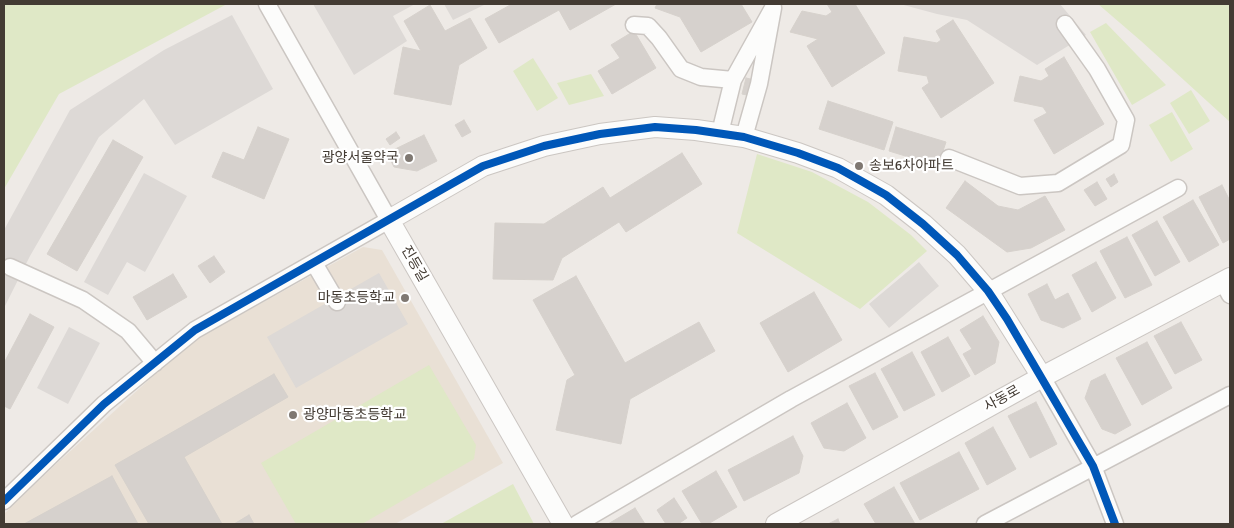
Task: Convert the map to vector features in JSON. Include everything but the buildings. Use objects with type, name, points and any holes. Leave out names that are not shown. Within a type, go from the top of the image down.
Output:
[{"type":"street","name":"진등길","points":[[267,4],[563,524]]},
{"type":"street","points":[[720,134],[733,80],[773,8],[759,84],[744,137]]},
{"type":"street","points":[[949,158],[1020,186],[1058,183],[1121,145],[1126,120],[1097,69],[1065,24]]},
{"type":"street","points":[[634,25],[648,26],[680,69],[701,77],[733,80]]},
{"type":"street","points":[[4,501],[104,404],[195,330],[483,166],[544,146],[600,134],[655,127],[696,130],[744,137],[798,153],[838,168],[886,195],[923,224],[957,256],[988,291],[1042,376],[1093,466],[1115,524]]},
{"type":"street","points":[[577,524],[791,399],[1178,188]]},
{"type":"street","points":[[314,263],[337,302]]},
{"type":"street","points":[[10,267],[83,300],[128,331],[155,363]]},
{"type":"street","name":"사동로","points":[[776,524],[1042,376],[1228,285]]},
{"type":"street","points":[[985,524],[1230,395]]},
{"type":"shaded area","points":[[313,4],[415,4],[393,16],[407,41],[354,75]]},
{"type":"shaded area","points":[[444,4],[486,4],[453,20]]},
{"type":"shaded area","points":[[900,4],[1060,4],[1086,35],[1037,65],[967,20]]},
{"type":"shaded area","points":[[232,15],[273,89],[175,145],[144,99],[99,137],[30,256],[4,308],[4,230],[70,110],[164,50]]},
{"type":"shaded area","points":[[144,173],[187,196],[145,272],[127,262],[108,295],[84,282]]},
{"type":"shaded area","name":"광양마동초등학교","points":[[363,247],[382,250],[503,463],[395,524],[4,524],[4,514],[54,466],[163,367],[202,336]]},
{"type":"shaded area","points":[[919,262],[939,286],[889,328],[869,304]]},
{"type":"shaded area","points":[[379,273],[408,324],[296,388],[267,337]]},
{"type":"shaded area","points":[[69,327],[100,343],[68,404],[37,388]]},
{"type":"green space","points":[[4,4],[227,4],[59,94],[4,189]]},
{"type":"green space","points":[[1098,4],[1230,4],[1230,122],[1141,41]]},
{"type":"green space","points":[[1106,23],[1166,85],[1132,105],[1090,32]]},
{"type":"green space","points":[[533,58],[558,98],[537,111],[513,71]]},
{"type":"green space","points":[[591,74],[604,96],[569,105],[557,83]]},
{"type":"green space","points":[[1191,90],[1210,121],[1189,134],[1170,103]]},
{"type":"green space","points":[[1172,112],[1193,149],[1171,162],[1149,125]]},
{"type":"green space","points":[[757,154],[812,172],[868,202],[911,235],[927,251],[860,309],[737,233]]},
{"type":"green space","points":[[429,365],[476,445],[474,459],[362,524],[296,524],[261,463]]},
{"type":"green space","points":[[513,484],[534,524],[441,524]]},
{"type":"cycle path","points":[[4,501],[104,404],[195,330],[483,166],[544,146],[600,134],[655,127],[696,130],[744,137],[798,153],[838,168],[886,195],[923,224],[957,255],[988,291],[1007,319],[1093,466],[1115,524]]},
{"type":"place","name":"광양서울약국","points":[[409,158]]},
{"type":"place","name":"송보6차아파트","points":[[859,166]]},
{"type":"place","name":"마동초등학교","points":[[405,298]]},
{"type":"place","name":"광양마동초등학교","points":[[293,415]]}]
